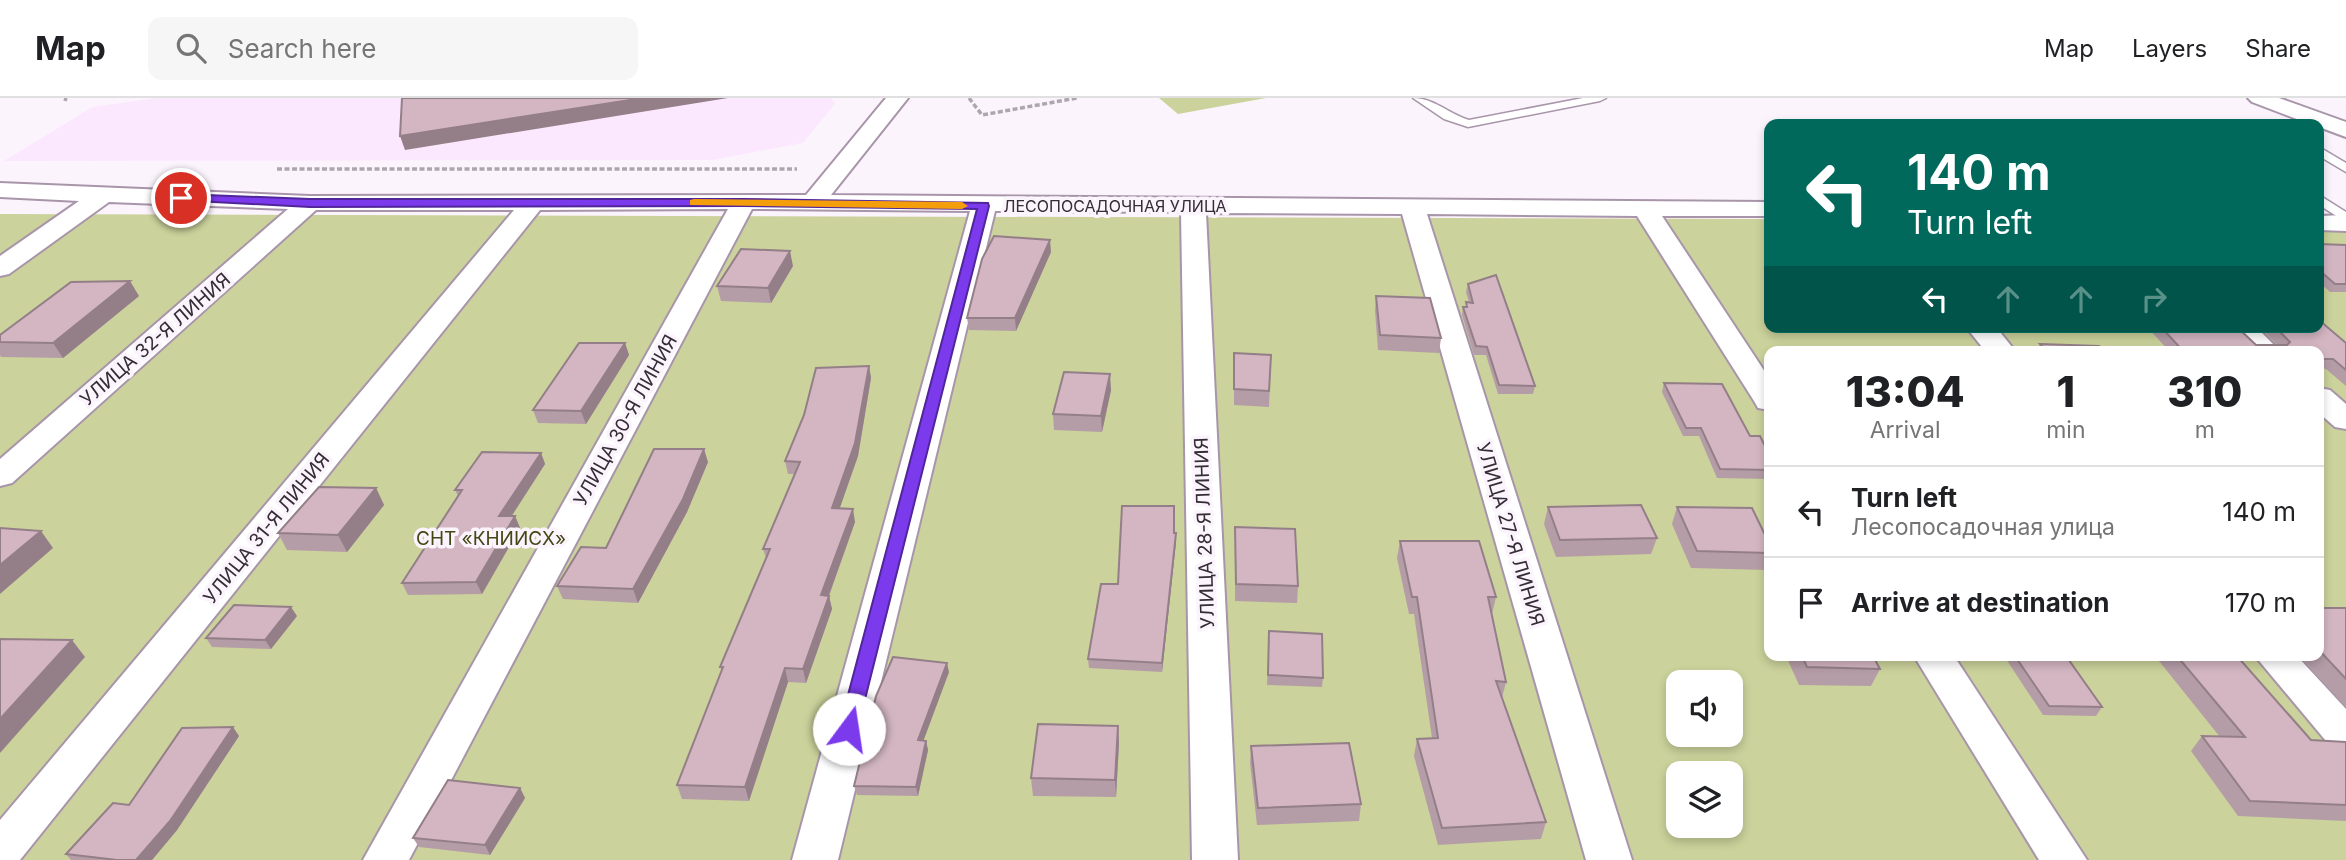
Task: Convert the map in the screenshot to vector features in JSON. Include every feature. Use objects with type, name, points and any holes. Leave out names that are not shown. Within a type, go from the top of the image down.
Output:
[{"type":"street","points":[[812,203],[897,98]]},
{"type":"street","points":[[2259,98],[2302,119]]},
{"type":"street","points":[[2313,119],[2346,110]]},
{"type":"street","points":[[2324,125],[2346,130]]},
{"type":"street","name":"ЛЕСОПОСАДОЧНАЯ УЛИЦА","points":[[0,190],[310,203],[744,202],[984,206],[1764,209]]},
{"type":"street","points":[[0,268],[104,194]]},
{"type":"street","name":"УЛИЦА 30-Я ЛИНИЯ","points":[[386,860],[744,202]]},
{"type":"street","name":"УЛИЦА 32-Я ЛИНИЯ","points":[[0,475],[310,203]]},
{"type":"street","name":"УЛИЦА 31-Я ЛИНИЯ","points":[[0,852],[532,204]]},
{"type":"street","points":[[815,860],[984,206]]},
{"type":"street","name":"УЛИЦА 28-Я ЛИНИЯ","points":[[1193,207],[1215,860]]},
{"type":"street","name":"УЛИЦА 27-Я ЛИНИЯ","points":[[1413,208],[1609,860]]},
{"type":"street","points":[[1645,209],[1764,393]]},
{"type":"street","points":[[2246,333],[2260,346]]},
{"type":"street","points":[[2324,401],[2346,421]]},
{"type":"street","points":[[1936,661],[2064,860]]},
{"type":"street","points":[[2278,661],[2346,736]]},
{"type":"lane","points":[[1419,98],[1448,117],[1468,124],[1600,98]]},
{"type":"lane","points":[[2324,154],[2346,168]]},
{"type":"lane","points":[[2324,205],[2339,223]]},
{"type":"path","points":[[969,98],[982,115],[1077,98]]},
{"type":"path","points":[[275,169],[840,169]]},
{"type":"shaded area","points":[[156,98],[831,98],[835,104],[803,143],[713,160],[4,161],[92,107]]},
{"type":"green space","points":[[1159,98],[1266,98],[1178,114]]},
{"type":"green space","name":"СНТ «КНИИСХ»","points":[[0,214],[1764,219],[1764,333],[2324,333],[2324,221],[2346,221],[2346,860],[0,860]]},
{"type":"building","points":[[402,98],[643,98],[400,136]]},
{"type":"building","points":[[994,236],[1050,240],[1015,318],[967,318],[982,259]]},
{"type":"building","points":[[2324,244],[2346,245],[2346,284],[2335,284],[2324,274]]},
{"type":"building","points":[[741,249],[790,251],[768,288],[717,286]]},
{"type":"building","points":[[1496,275],[1535,386],[1499,385],[1487,347],[1476,346],[1463,307],[1467,307],[1466,302],[1473,303],[1468,284]]},
{"type":"building","points":[[130,281],[53,343],[0,342],[0,335],[71,282]]},
{"type":"building","points":[[1376,296],[1430,298],[1441,338],[1380,335]]},
{"type":"building","points":[[2324,324],[2346,343],[2346,370],[2333,359],[2324,359],[2324,346],[2178,346],[2167,333],[2243,333],[2256,345],[2287,345],[2290,342],[2281,333],[2324,333]]},
{"type":"building","points":[[579,343],[625,343],[581,411],[533,410]]},
{"type":"building","points":[[2040,344],[2099,346],[2042,346]]},
{"type":"building","points":[[1234,353],[1271,355],[1269,391],[1234,389]]},
{"type":"building","points":[[869,366],[855,443],[832,508],[853,509],[821,595],[829,596],[803,669],[785,668],[745,787],[677,785],[723,667],[720,667],[770,549],[763,549],[800,462],[785,461],[804,415],[816,368]]},
{"type":"building","points":[[1064,372],[1110,374],[1101,416],[1053,414]]},
{"type":"building","points":[[1664,383],[1722,384],[1750,436],[1760,436],[1764,444],[1764,470],[1720,469],[1701,428],[1686,428]]},
{"type":"building","points":[[654,449],[704,449],[683,499],[633,589],[557,586],[581,547],[606,548]]},
{"type":"building","points":[[482,452],[541,453],[499,516],[515,516],[476,582],[402,583],[462,490],[455,490]]},
{"type":"building","points":[[319,487],[376,488],[338,535],[278,533]]},
{"type":"building","points":[[1641,505],[1657,538],[1560,540],[1548,507]]},
{"type":"building","points":[[1122,506],[1174,506],[1176,533],[1162,663],[1088,659],[1101,584],[1118,584]]},
{"type":"building","points":[[1677,507],[1752,508],[1764,533],[1764,553],[1697,551]]},
{"type":"building","points":[[1235,527],[1295,529],[1298,586],[1236,584]]},
{"type":"building","points":[[0,528],[41,531],[0,565]]},
{"type":"building","points":[[1400,541],[1479,541],[1496,597],[1488,597],[1506,682],[1496,681],[1546,822],[1442,828],[1417,739],[1438,738],[1417,597],[1412,597]]},
{"type":"building","points":[[234,605],[291,607],[265,640],[206,638]]},
{"type":"building","points":[[2324,608],[2346,608],[2346,679],[2324,655]]},
{"type":"building","points":[[1269,631],[1322,634],[1323,678],[1268,675]]},
{"type":"building","points":[[0,639],[72,640],[0,719]]},
{"type":"building","points":[[893,657],[947,663],[918,740],[926,741],[916,787],[854,786],[876,696]]},
{"type":"building","points":[[1804,661],[1876,661],[1880,669],[1807,667]]},
{"type":"building","points":[[2018,661],[2070,661],[2102,707],[2049,706]]},
{"type":"building","points":[[2181,661],[2241,661],[2311,740],[2346,742],[2346,805],[2250,801],[2202,736],[2245,737]]},
{"type":"building","points":[[1038,724],[1118,726],[1115,780],[1031,778]]},
{"type":"building","points":[[233,727],[170,821],[136,860],[66,854],[113,803],[129,805],[182,728]]},
{"type":"building","points":[[1349,743],[1361,804],[1258,808],[1251,746]]},
{"type":"building","points":[[448,780],[520,788],[485,845],[413,838]]},
{"type":"slow traffic","points":[[694,203],[962,206]]},
{"type":"route","points":[[181,198],[310,203],[744,202],[984,206],[849,729]]}]
